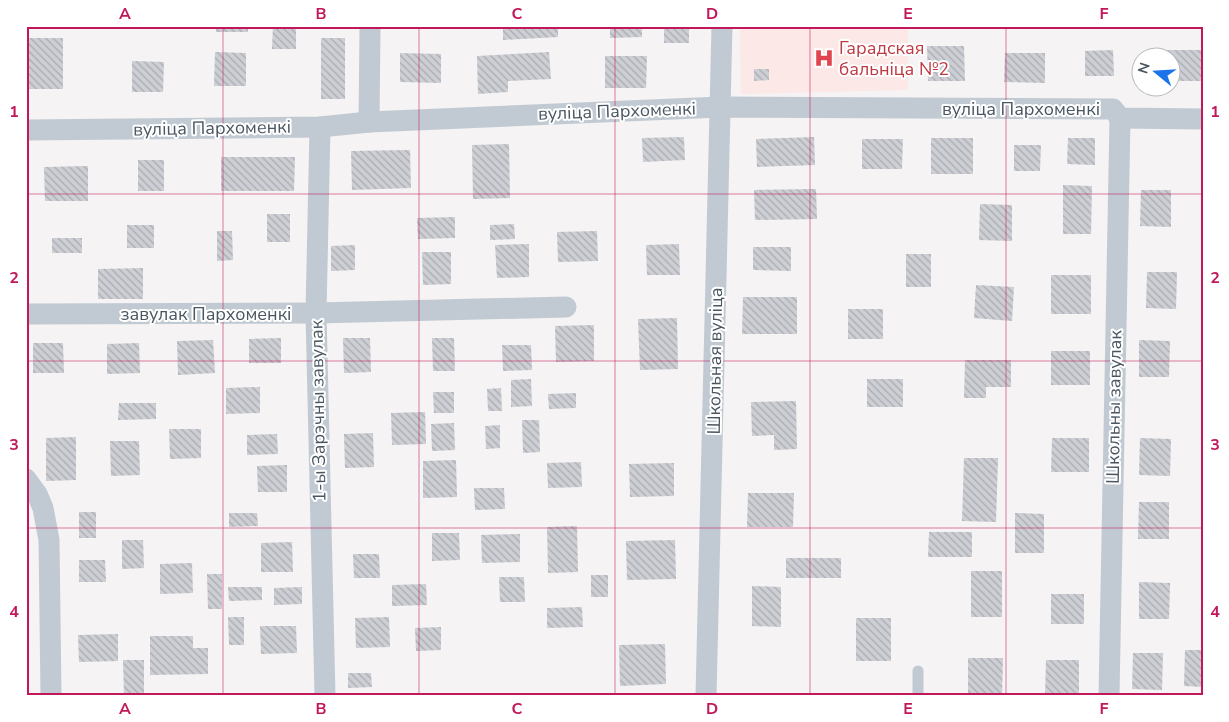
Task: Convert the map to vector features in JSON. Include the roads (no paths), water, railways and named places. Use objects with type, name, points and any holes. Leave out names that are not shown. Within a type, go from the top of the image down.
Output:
[{"type":"street","points":[[369,122],[370,26]]},
{"type":"street","name":"Школьная вуліца","points":[[706,696],[722,26]]},
{"type":"street","name":"вуліца Пархоменкі","points":[[26,130],[320,127],[369,122],[721,107],[1113,109],[1120,118],[1203,119]]},
{"type":"street","name":"Школьны завулак","points":[[1109,696],[1120,118]]},
{"type":"street","name":"1-ы Зарэчны завулак","points":[[320,127],[316,313],[325,696]]},
{"type":"street","name":"завулак Пархоменкі","points":[[26,314],[316,313],[566,307]]},
{"type":"street","points":[[26,479],[38,494],[48,532],[51,696]]},
{"type":"lane","points":[[918,671],[918,696]]},
{"type":"place","name":"Гарадская бальніца №2","points":[[824,58]]}]
